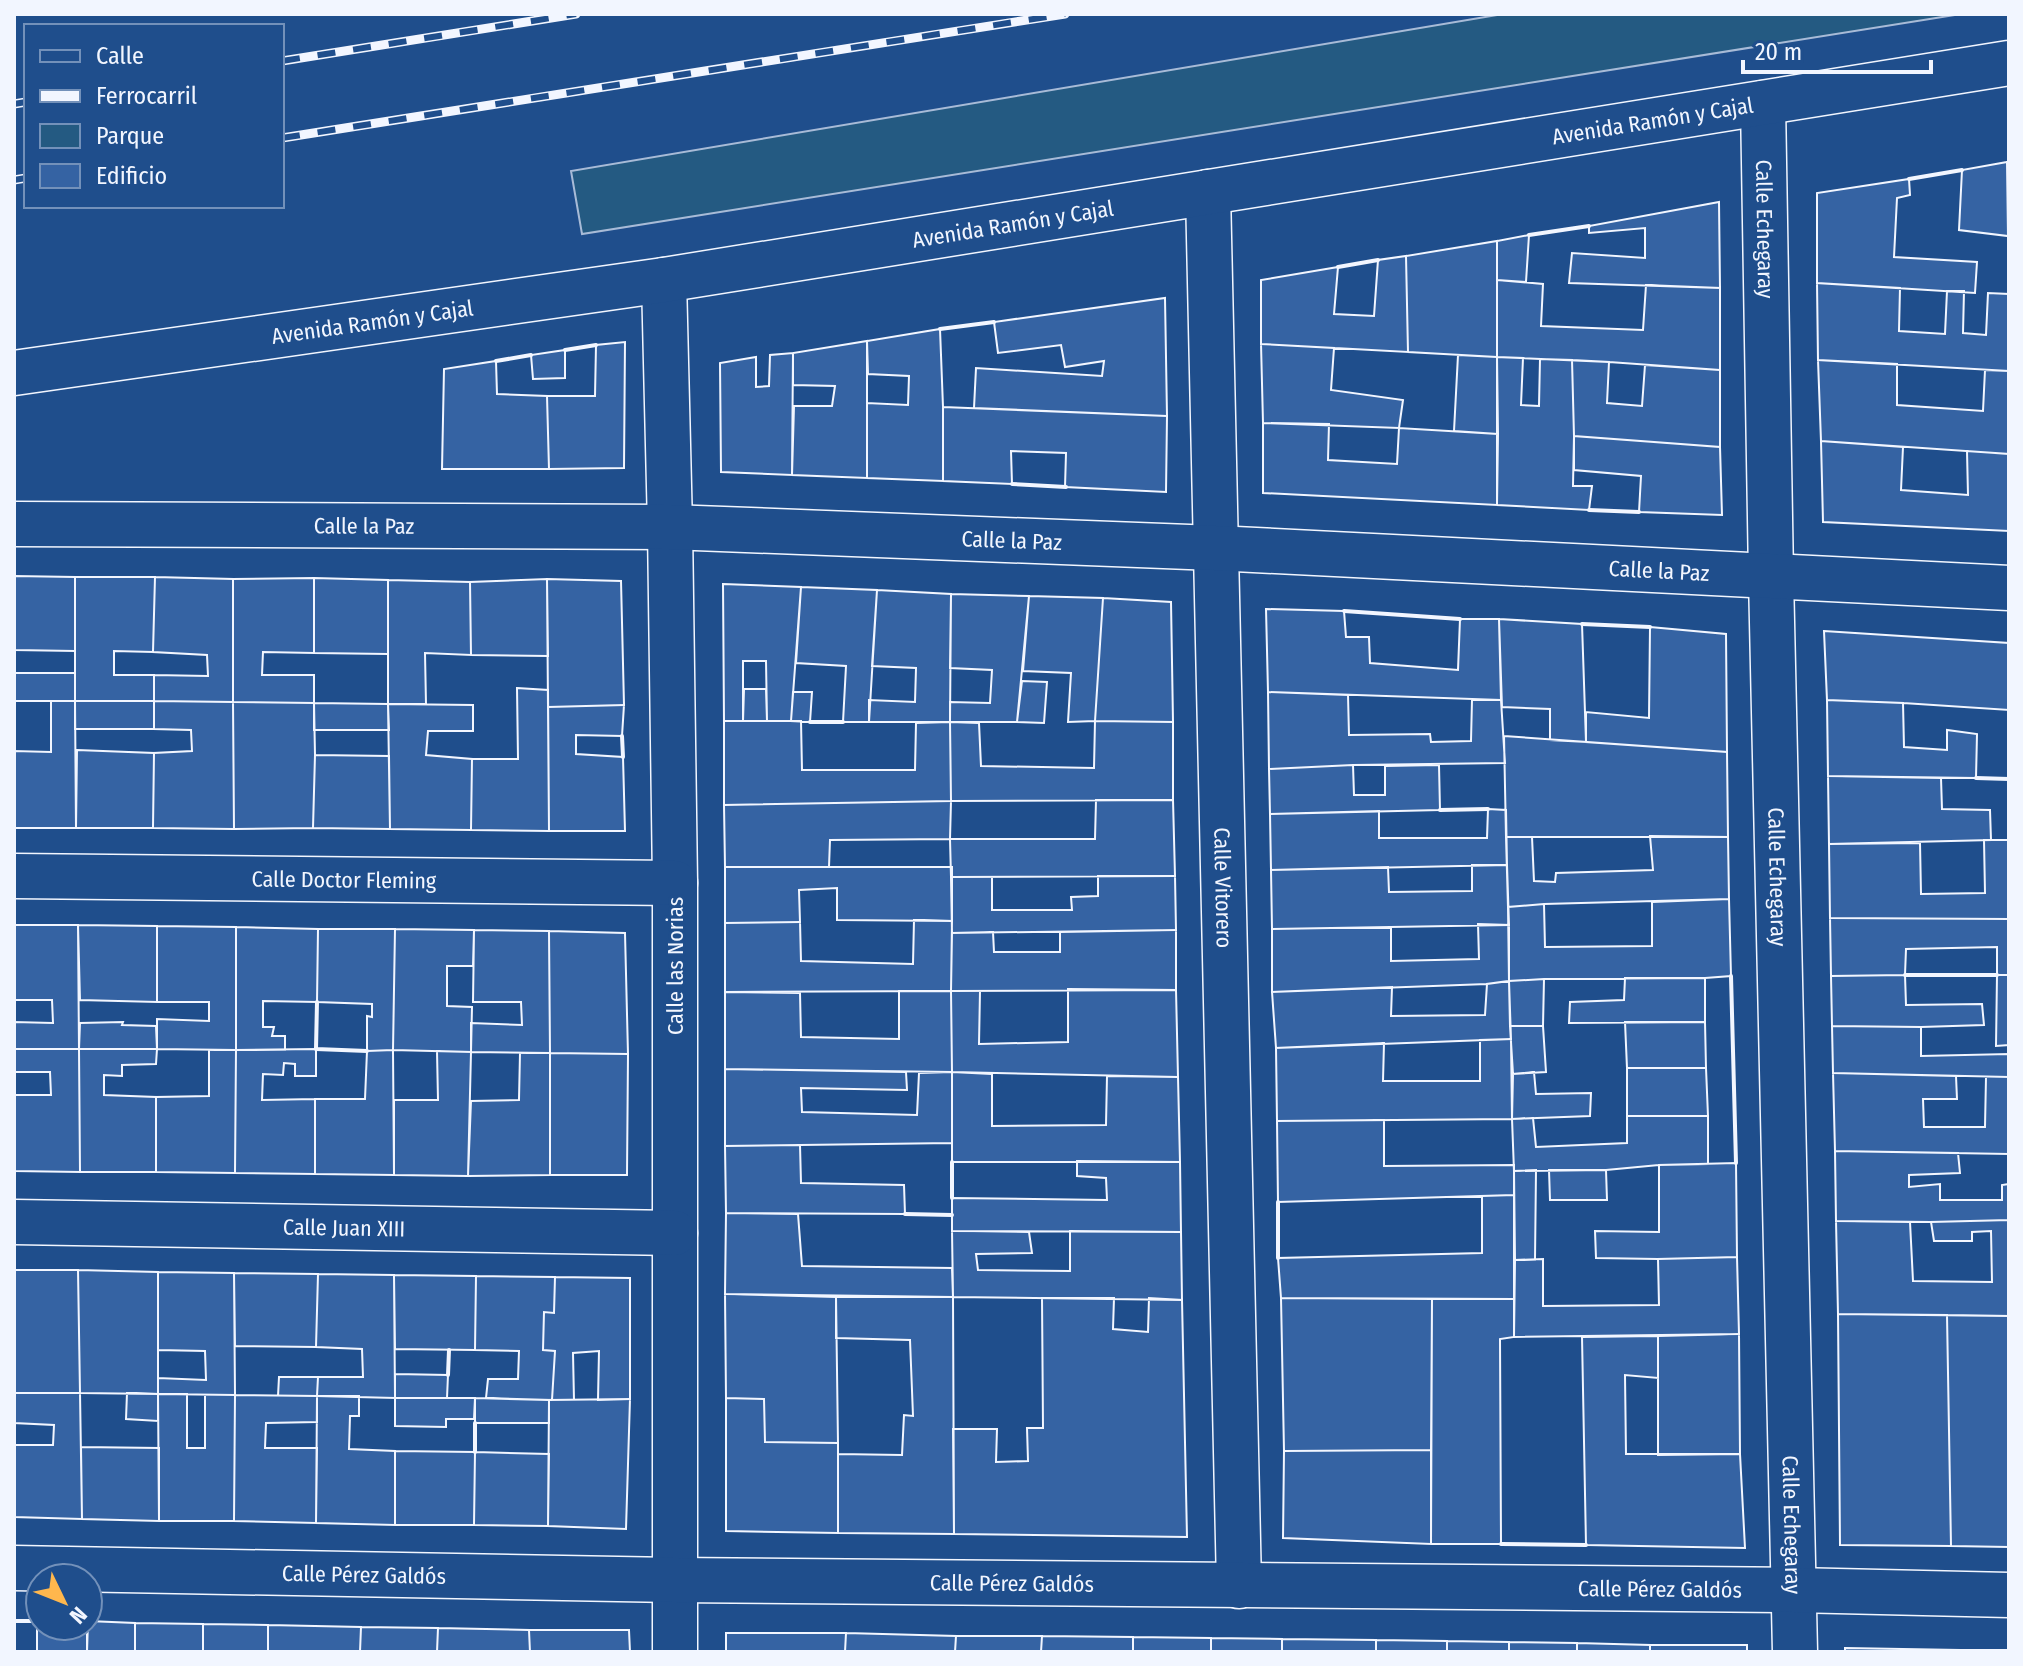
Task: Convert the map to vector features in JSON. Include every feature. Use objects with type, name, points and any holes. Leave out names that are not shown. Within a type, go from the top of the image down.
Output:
[{"type":"street","name":"Avenida Ramón y Cajal","points":[[14,373],[664,280],[2009,63]]},
{"type":"street","name":"Calle Echegaray","points":[[1763,103],[1795,1652]]},
{"type":"street","name":"Calle Vitorero","points":[[1208,192],[1239,1586]]},
{"type":"street","name":"Calle las Norias","points":[[664,280],[675,883],[675,1652]]},
{"type":"street","name":"Calle la Paz","points":[[14,524],[670,527],[1215,548],[2009,588]]},
{"type":"street","name":"Calle Doctor Fleming","points":[[14,876],[675,883]]},
{"type":"street","name":"Calle Juan XIII","points":[[14,1222],[675,1233]]},
{"type":"street","name":"Calle Pérez Galdós","points":[[14,1568],[673,1580],[1794,1590],[2009,1595]]},
{"type":"green space","points":[[1503,14],[1961,14],[582,234],[571,171]]},
{"type":"building","points":[[2007,162],[2008,236],[1959,230],[1962,170]]},
{"type":"building","points":[[2009,162],[2009,219],[2008,219]]},
{"type":"building","points":[[1909,179],[1910,195],[1897,198],[1894,257],[1977,262],[1975,293],[1817,283],[1817,193]]},
{"type":"building","points":[[1719,202],[1720,288],[1569,283],[1572,253],[1645,258],[1645,228],[1589,233],[1589,226]]},
{"type":"building","points":[[1529,235],[1526,282],[1497,280],[1497,241]]},
{"type":"building","points":[[1497,241],[1497,357],[1408,352],[1406,256]]},
{"type":"building","points":[[1406,256],[1408,352],[1261,344],[1261,280],[1338,267],[1334,314],[1374,316],[1378,260]]},
{"type":"building","points":[[1497,280],[1543,284],[1541,326],[1643,330],[1646,285],[1720,288],[1720,370],[1497,357]]},
{"type":"building","points":[[1817,283],[1900,288],[1899,331],[1945,334],[1947,291],[1964,291],[1963,333],[1986,335],[1988,293],[2009,294],[2009,371],[1818,360]]},
{"type":"building","points":[[1165,298],[1167,416],[974,408],[976,368],[1102,376],[1104,361],[1065,367],[1061,345],[998,353],[994,322]]},
{"type":"building","points":[[940,329],[943,481],[867,478],[867,403],[908,405],[909,376],[868,374],[867,341]]},
{"type":"building","points":[[867,341],[867,478],[792,475],[794,406],[832,406],[835,386],[793,385],[793,353]]},
{"type":"building","points":[[625,342],[624,468],[549,469],[547,396],[595,396],[596,345]]},
{"type":"building","points":[[1261,344],[1334,348],[1331,390],[1403,400],[1399,428],[1263,423]]},
{"type":"building","points":[[565,350],[565,378],[533,379],[531,355]]},
{"type":"building","points":[[793,353],[792,475],[721,472],[720,363],[756,357],[756,387],[769,386],[770,355]]},
{"type":"building","points":[[1458,355],[1497,357],[1498,434],[1454,431]]},
{"type":"building","points":[[1497,357],[1523,358],[1521,405],[1539,406],[1540,359],[1572,360],[1573,486],[1592,486],[1589,510],[1497,505]]},
{"type":"building","points":[[1572,360],[1609,362],[1607,403],[1642,406],[1645,365],[1720,370],[1720,447],[1574,436]]},
{"type":"building","points":[[1818,360],[1897,364],[1897,405],[1983,411],[1985,370],[2009,371],[2009,454],[1821,441]]},
{"type":"building","points":[[496,361],[497,394],[547,396],[549,469],[442,469],[444,369]]},
{"type":"building","points":[[943,407],[1167,416],[1166,492],[1065,487],[1066,453],[1011,451],[1012,484],[943,481]]},
{"type":"building","points":[[1263,423],[1329,424],[1328,460],[1397,464],[1399,428],[1498,434],[1497,505],[1263,493]]},
{"type":"building","points":[[1574,436],[1720,447],[1722,515],[1639,512],[1641,476],[1574,470]]},
{"type":"building","points":[[1821,441],[1903,447],[1901,490],[1968,495],[1967,451],[2009,454],[2009,531],[1823,522]]},
{"type":"building","points":[[14,576],[75,577],[75,651],[14,650]]},
{"type":"building","points":[[75,577],[155,577],[153,652],[114,651],[114,675],[154,675],[154,701],[75,701]]},
{"type":"building","points":[[155,577],[233,579],[233,702],[154,701],[154,675],[208,676],[207,655],[153,652]]},
{"type":"building","points":[[314,578],[388,580],[388,654],[314,653]]},
{"type":"building","points":[[314,578],[314,653],[263,652],[262,675],[314,675],[314,703],[233,702],[233,579]]},
{"type":"building","points":[[547,579],[621,581],[624,705],[548,707]]},
{"type":"building","points":[[547,579],[548,656],[471,655],[470,582]]},
{"type":"building","points":[[388,580],[470,582],[471,655],[425,653],[426,704],[388,704]]},
{"type":"building","points":[[723,584],[801,587],[791,721],[767,721],[766,661],[743,661],[743,721],[724,721]]},
{"type":"building","points":[[801,587],[877,590],[869,722],[843,722],[846,666],[796,663]]},
{"type":"building","points":[[877,590],[951,594],[950,722],[869,722],[869,700],[915,702],[916,668],[872,666]]},
{"type":"building","points":[[951,594],[1029,596],[1017,722],[950,722],[950,702],[990,703],[992,670],[950,668]]},
{"type":"building","points":[[1029,596],[1103,598],[1095,721],[1068,722],[1071,673],[1023,671]]},
{"type":"building","points":[[1103,598],[1171,602],[1173,722],[1095,721]]},
{"type":"building","points":[[1266,609],[1344,611],[1346,637],[1369,637],[1370,663],[1458,670],[1460,619],[1499,619],[1501,700],[1268,692]]},
{"type":"building","points":[[1499,619],[1582,624],[1586,742],[1550,740],[1550,709],[1502,707]]},
{"type":"building","points":[[1650,627],[1726,634],[1727,752],[1586,742],[1586,712],[1649,718]]},
{"type":"building","points":[[1824,631],[2009,643],[2009,710],[1827,700]]},
{"type":"building","points":[[14,673],[75,673],[75,701],[14,701]]},
{"type":"building","points":[[1022,681],[1047,682],[1044,723],[1017,722]]},
{"type":"building","points":[[517,688],[548,690],[549,831],[471,830],[472,759],[518,759]]},
{"type":"building","points":[[744,689],[766,689],[767,721],[743,721]]},
{"type":"building","points":[[793,692],[812,692],[810,722],[791,721]]},
{"type":"building","points":[[1268,692],[1348,695],[1349,735],[1430,734],[1431,742],[1471,741],[1472,700],[1501,700],[1505,763],[1269,769]]},
{"type":"building","points":[[1827,700],[1903,703],[1904,747],[1947,750],[1947,730],[1977,734],[1976,778],[1828,776]]},
{"type":"building","points":[[51,701],[75,701],[76,828],[14,828],[14,751],[51,752]]},
{"type":"building","points":[[75,701],[154,701],[154,729],[75,729]]},
{"type":"building","points":[[154,701],[233,702],[234,829],[153,828],[154,753],[192,751],[191,730],[154,729]]},
{"type":"building","points":[[233,702],[314,703],[313,828],[234,829]]},
{"type":"building","points":[[314,703],[388,704],[389,730],[314,730]]},
{"type":"building","points":[[388,704],[473,705],[473,731],[428,731],[426,755],[472,759],[471,830],[390,829]]},
{"type":"building","points":[[624,705],[622,736],[576,735],[576,754],[623,757],[625,831],[549,831],[548,707]]},
{"type":"building","points":[[724,721],[801,721],[802,770],[915,770],[916,723],[950,722],[951,801],[724,805]]},
{"type":"building","points":[[1095,721],[1173,722],[1173,800],[951,801],[950,722],[979,723],[981,766],[1094,768]]},
{"type":"building","points":[[1504,736],[1727,752],[1728,837],[1506,837]]},
{"type":"building","points":[[77,750],[154,753],[153,828],[76,828]]},
{"type":"building","points":[[315,755],[389,756],[390,829],[313,828]]},
{"type":"building","points":[[1353,765],[1354,795],[1385,795],[1385,766],[1439,765],[1440,810],[1270,814],[1269,769]]},
{"type":"building","points":[[1828,776],[1941,778],[1942,809],[1990,810],[1991,840],[1829,844]]},
{"type":"building","points":[[1096,800],[1173,800],[1175,876],[951,877],[950,839],[1095,839]]},
{"type":"building","points":[[951,801],[950,839],[830,840],[829,867],[725,867],[724,805]]},
{"type":"building","points":[[1488,809],[1506,810],[1507,865],[1271,870],[1270,814],[1379,811],[1379,838],[1487,838]]},
{"type":"building","points":[[1650,836],[1728,837],[1729,899],[1508,907],[1506,837],[1532,837],[1534,881],[1555,882],[1556,873],[1653,870]]},
{"type":"building","points":[[1984,840],[2009,840],[2009,919],[1830,918],[1829,844],[1920,843],[1921,894],[1985,893]]},
{"type":"building","points":[[1472,865],[1507,865],[1509,925],[1272,929],[1271,870],[1388,867],[1389,892],[1472,891]]},
{"type":"building","points":[[725,867],[952,867],[952,921],[837,920],[837,888],[799,890],[800,922],[725,923]]},
{"type":"building","points":[[1098,876],[1175,876],[1176,930],[952,933],[951,877],[992,877],[992,910],[1072,910],[1071,897],[1098,896]]},
{"type":"building","points":[[1729,899],[1731,976],[1509,981],[1508,907],[1544,904],[1545,947],[1652,946],[1652,902]]},
{"type":"building","points":[[1830,918],[2009,919],[2009,975],[1997,975],[1997,947],[1906,949],[1905,975],[1831,976]]},
{"type":"building","points":[[914,920],[952,921],[951,991],[725,992],[725,923],[800,922],[801,961],[913,964]]},
{"type":"building","points":[[1478,924],[1509,925],[1509,981],[1272,992],[1272,929],[1391,927],[1391,961],[1479,959]]},
{"type":"building","points":[[14,925],[78,925],[79,1049],[14,1049],[14,1022],[53,1023],[52,1000],[14,1000]]},
{"type":"building","points":[[78,925],[157,926],[157,1002],[80,1000]]},
{"type":"building","points":[[157,926],[236,927],[236,1050],[157,1049],[157,1019],[209,1021],[209,1002],[157,1002]]},
{"type":"building","points":[[236,927],[318,929],[317,1002],[263,1001],[263,1027],[274,1027],[272,1036],[285,1036],[285,1050],[236,1050]]},
{"type":"building","points":[[318,929],[395,929],[393,1050],[367,1051],[367,1016],[372,1017],[372,1004],[317,1002]]},
{"type":"building","points":[[395,929],[474,930],[473,966],[447,966],[447,1006],[472,1007],[471,1052],[393,1050]]},
{"type":"building","points":[[474,930],[549,931],[550,1053],[471,1052],[471,1023],[522,1025],[521,1002],[473,1002]]},
{"type":"building","points":[[1176,930],[1176,990],[951,991],[952,933],[993,932],[994,952],[1060,952],[1060,932]]},
{"type":"building","points":[[549,931],[625,933],[628,1054],[550,1053]]},
{"type":"building","points":[[1905,975],[1906,1005],[1982,1004],[1984,1025],[1832,1026],[1831,976]]},
{"type":"building","points":[[1997,975],[2009,975],[2009,1045],[1996,1046]]},
{"type":"building","points":[[1625,978],[1705,978],[1705,1022],[1569,1023],[1570,1002],[1624,1000]]},
{"type":"building","points":[[1544,979],[1543,1026],[1510,1026],[1509,981]]},
{"type":"building","points":[[1509,981],[1511,1039],[1276,1048],[1272,992],[1392,987],[1391,1016],[1485,1015],[1487,984]]},
{"type":"building","points":[[1068,989],[1176,990],[1178,1077],[952,1072],[951,991],[980,991],[979,1044],[1068,1042]]},
{"type":"building","points":[[899,991],[951,991],[952,1072],[725,1069],[725,992],[800,993],[801,1037],[899,1039]]},
{"type":"building","points":[[123,1022],[122,1025],[156,1026],[157,1049],[79,1049],[80,1023]]},
{"type":"building","points":[[1625,1022],[1705,1022],[1706,1068],[1627,1068]]},
{"type":"building","points":[[1510,1026],[1543,1026],[1546,1072],[1513,1074]]},
{"type":"building","points":[[1832,1026],[1921,1027],[1921,1056],[2009,1054],[2009,1077],[1833,1073]]},
{"type":"building","points":[[1511,1039],[1512,1119],[1277,1121],[1276,1048],[1384,1043],[1383,1081],[1480,1081],[1480,1040]]},
{"type":"building","points":[[14,1049],[79,1049],[80,1172],[14,1171],[14,1095],[51,1095],[50,1072],[14,1072]]},
{"type":"building","points":[[79,1049],[157,1049],[156,1064],[122,1065],[122,1076],[104,1075],[104,1095],[156,1097],[156,1172],[80,1172]]},
{"type":"building","points":[[316,1049],[316,1076],[295,1076],[295,1064],[284,1063],[283,1075],[263,1074],[262,1100],[315,1099],[315,1174],[235,1173],[236,1050]]},
{"type":"building","points":[[209,1050],[236,1050],[235,1173],[156,1172],[156,1097],[209,1096]]},
{"type":"building","points":[[393,1050],[394,1175],[315,1174],[315,1099],[365,1099],[367,1051]]},
{"type":"building","points":[[437,1051],[471,1052],[468,1176],[394,1175],[394,1100],[438,1100]]},
{"type":"building","points":[[520,1053],[550,1053],[550,1175],[468,1176],[471,1101],[519,1100]]},
{"type":"building","points":[[550,1053],[628,1054],[627,1175],[550,1175]]},
{"type":"building","points":[[1627,1068],[1706,1068],[1708,1116],[1627,1116]]},
{"type":"building","points":[[725,1069],[906,1072],[907,1090],[801,1088],[802,1112],[917,1115],[919,1073],[952,1072],[952,1143],[725,1146]]},
{"type":"building","points":[[952,1072],[992,1074],[992,1126],[1106,1125],[1107,1076],[1178,1077],[1180,1162],[952,1162]]},
{"type":"building","points":[[1534,1072],[1536,1094],[1591,1093],[1590,1116],[1512,1119],[1513,1074]]},
{"type":"building","points":[[1833,1073],[1956,1076],[1957,1099],[1923,1099],[1924,1127],[1985,1127],[1986,1077],[2009,1077],[2009,1154],[1835,1151]]},
{"type":"building","points":[[1627,1116],[1708,1116],[1708,1164],[1514,1171],[1512,1119],[1533,1118],[1536,1147],[1627,1143]]},
{"type":"building","points":[[1384,1120],[1384,1166],[1514,1165],[1514,1195],[1278,1202],[1277,1121]]},
{"type":"building","points":[[800,1145],[801,1183],[904,1185],[905,1214],[726,1213],[725,1146]]},
{"type":"building","points":[[1835,1151],[1958,1153],[1960,1173],[1909,1175],[1909,1187],[1940,1184],[1940,1200],[2002,1200],[2002,1185],[2009,1184],[2009,1220],[1836,1221]]},
{"type":"building","points":[[1077,1161],[1180,1162],[1181,1232],[952,1231],[952,1198],[1107,1200],[1106,1178],[1077,1176]]},
{"type":"building","points":[[1736,1163],[1737,1257],[1596,1258],[1595,1231],[1659,1232],[1659,1165]]},
{"type":"building","points":[[1536,1170],[1535,1260],[1515,1260],[1514,1171]]},
{"type":"building","points":[[1549,1170],[1606,1170],[1607,1200],[1550,1200]]},
{"type":"building","points":[[1514,1195],[1514,1299],[1281,1298],[1278,1258],[1482,1253],[1482,1196]]},
{"type":"building","points":[[726,1213],[798,1214],[802,1266],[952,1268],[953,1297],[725,1294]]},
{"type":"building","points":[[2009,1220],[2009,1316],[1838,1314],[1836,1221],[1910,1222],[1913,1281],[1992,1282],[1991,1231],[1972,1232],[1972,1241],[1934,1241],[1931,1222]]},
{"type":"building","points":[[952,1231],[1029,1232],[1032,1253],[976,1254],[978,1270],[1070,1271],[1070,1231],[1181,1232],[1182,1300],[953,1297]]},
{"type":"building","points":[[1737,1257],[1739,1334],[1514,1337],[1515,1260],[1543,1259],[1543,1306],[1659,1305],[1658,1259]]},
{"type":"building","points":[[14,1270],[78,1270],[80,1393],[14,1393]]},
{"type":"building","points":[[78,1270],[158,1272],[158,1394],[80,1393]]},
{"type":"building","points":[[158,1272],[234,1273],[235,1395],[158,1394],[158,1378],[206,1380],[205,1351],[158,1350]]},
{"type":"building","points":[[234,1273],[318,1274],[316,1347],[235,1346]]},
{"type":"building","points":[[318,1274],[394,1275],[395,1398],[317,1396],[318,1377],[363,1377],[362,1349],[316,1347]]},
{"type":"building","points":[[394,1275],[476,1276],[475,1350],[395,1349]]},
{"type":"building","points":[[476,1276],[555,1277],[554,1313],[544,1312],[543,1350],[555,1351],[552,1400],[486,1398],[488,1379],[518,1379],[519,1351],[475,1350]]},
{"type":"building","points":[[555,1277],[630,1278],[630,1399],[598,1400],[599,1351],[573,1353],[574,1400],[552,1400],[555,1351],[543,1350],[544,1312],[554,1313]]},
{"type":"building","points":[[725,1294],[836,1297],[838,1443],[765,1442],[764,1399],[726,1398]]},
{"type":"building","points":[[836,1297],[953,1297],[954,1534],[838,1533],[838,1454],[902,1455],[904,1415],[913,1416],[910,1340],[836,1338]]},
{"type":"building","points":[[1042,1298],[1114,1298],[1113,1329],[1148,1332],[1149,1298],[1182,1300],[1187,1537],[954,1534],[953,1429],[997,1429],[996,1462],[1028,1461],[1027,1428],[1043,1428]]},
{"type":"building","points":[[1281,1298],[1432,1299],[1431,1450],[1284,1451]]},
{"type":"building","points":[[1432,1299],[1514,1299],[1514,1337],[1500,1339],[1501,1544],[1431,1544]]},
{"type":"building","points":[[1838,1314],[1947,1315],[1951,1546],[1840,1545]]},
{"type":"building","points":[[1947,1315],[2009,1316],[2009,1547],[1951,1546]]},
{"type":"building","points":[[1739,1334],[1740,1454],[1658,1455],[1658,1336]]},
{"type":"building","points":[[1658,1336],[1658,1378],[1625,1375],[1626,1454],[1740,1454],[1745,1548],[1586,1545],[1582,1337]]},
{"type":"building","points":[[395,1374],[448,1375],[447,1398],[395,1398]]},
{"type":"building","points":[[279,1377],[318,1377],[317,1396],[278,1396]]},
{"type":"building","points":[[14,1393],[80,1393],[82,1519],[14,1517],[14,1445],[53,1445],[54,1425],[14,1423]]},
{"type":"building","points":[[127,1393],[158,1394],[158,1421],[126,1419]]},
{"type":"building","points":[[158,1394],[187,1394],[187,1448],[205,1448],[205,1395],[235,1395],[234,1521],[159,1521]]},
{"type":"building","points":[[235,1395],[317,1396],[317,1422],[266,1423],[265,1448],[317,1448],[316,1523],[234,1521]]},
{"type":"building","points":[[317,1396],[359,1396],[359,1416],[350,1416],[349,1449],[395,1451],[395,1525],[316,1523]]},
{"type":"building","points":[[395,1398],[475,1398],[474,1419],[446,1419],[446,1427],[395,1426]]},
{"type":"building","points":[[475,1398],[549,1400],[549,1423],[475,1423]]},
{"type":"building","points":[[726,1398],[764,1399],[765,1442],[838,1443],[838,1533],[726,1531]]},
{"type":"building","points":[[630,1399],[626,1529],[548,1526],[549,1400]]},
{"type":"building","points":[[81,1447],[159,1448],[159,1521],[82,1519]]},
{"type":"building","points":[[1431,1450],[1431,1544],[1283,1538],[1284,1451]]},
{"type":"building","points":[[395,1451],[475,1452],[474,1525],[395,1525]]},
{"type":"building","points":[[475,1452],[549,1454],[548,1526],[474,1525]]},
{"type":"building","points":[[104,1622],[135,1623],[135,1652],[87,1652],[87,1642],[104,1642]]},
{"type":"building","points":[[135,1623],[203,1624],[203,1652],[135,1652]]},
{"type":"building","points":[[203,1624],[268,1625],[268,1652],[203,1652]]},
{"type":"building","points":[[268,1625],[361,1627],[360,1652],[268,1652]]},
{"type":"building","points":[[361,1627],[438,1628],[437,1652],[360,1652]]},
{"type":"building","points":[[438,1628],[529,1630],[530,1652],[437,1652]]},
{"type":"building","points":[[529,1630],[629,1630],[630,1652],[530,1652]]},
{"type":"building","points":[[726,1633],[846,1633],[845,1652],[726,1652]]},
{"type":"building","points":[[846,1633],[956,1636],[955,1652],[845,1652]]},
{"type":"building","points":[[956,1636],[1042,1636],[1041,1652],[955,1652]]},
{"type":"building","points":[[1042,1636],[1133,1637],[1133,1652],[1041,1652]]},
{"type":"building","points":[[1133,1637],[1211,1638],[1211,1652],[1133,1652]]},
{"type":"building","points":[[1211,1638],[1282,1639],[1282,1652],[1211,1652]]},
{"type":"building","points":[[1282,1639],[1376,1640],[1376,1652],[1282,1652]]},
{"type":"building","points":[[1376,1640],[1447,1641],[1447,1652],[1376,1652]]},
{"type":"building","points":[[1447,1641],[1509,1642],[1509,1652],[1447,1652]]},
{"type":"building","points":[[37,1642],[87,1642],[87,1652],[37,1652]]},
{"type":"building","points":[[1509,1642],[1577,1643],[1577,1652],[1509,1652]]},
{"type":"building","points":[[1577,1643],[1650,1645],[1650,1652],[1577,1652]]},
{"type":"building","points":[[1650,1645],[1747,1645],[1747,1652],[1650,1652]]},
{"type":"building","points":[[1845,1648],[1960,1650],[1960,1652],[1845,1652]]},
{"type":"building","points":[[2009,1650],[2009,1652],[1960,1652]]},
{"type":"railway","points":[[284,61],[576,14]]},
{"type":"railway","points":[[284,138],[1065,14]]},
{"type":"railway","points":[[14,104],[24,102]]},
{"type":"railway","points":[[14,180],[24,178]]},
{"type":"wall","points":[[1909,179],[1962,170]]},
{"type":"wall","points":[[1529,235],[1589,226]]},
{"type":"wall","points":[[1338,267],[1378,260]]},
{"type":"wall","points":[[940,329],[994,322]]},
{"type":"wall","points":[[565,350],[596,345]]},
{"type":"wall","points":[[496,361],[531,355]]},
{"type":"wall","points":[[1012,484],[1066,487]]},
{"type":"wall","points":[[1589,510],[1639,512]]},
{"type":"wall","points":[[1344,611],[1460,619]]},
{"type":"wall","points":[[1582,624],[1650,627]]},
{"type":"wall","points":[[810,722],[843,722]]},
{"type":"wall","points":[[622,736],[623,757]]},
{"type":"wall","points":[[1976,778],[2009,779]]},
{"type":"wall","points":[[1440,810],[1488,809]]},
{"type":"wall","points":[[1905,975],[1997,975]]},
{"type":"wall","points":[[1731,976],[1736,1163]]},
{"type":"wall","points":[[317,1002],[316,1049],[367,1051]]},
{"type":"wall","points":[[952,1162],[952,1198]]},
{"type":"wall","points":[[1278,1202],[1278,1258]]},
{"type":"wall","points":[[905,1214],[952,1215]]},
{"type":"wall","points":[[448,1375],[449,1350]]},
{"type":"wall","points":[[475,1423],[475,1452]]},
{"type":"wall","points":[[1501,1544],[1586,1545]]},
{"type":"wall","points":[[14,1621],[24,1621]]}]
